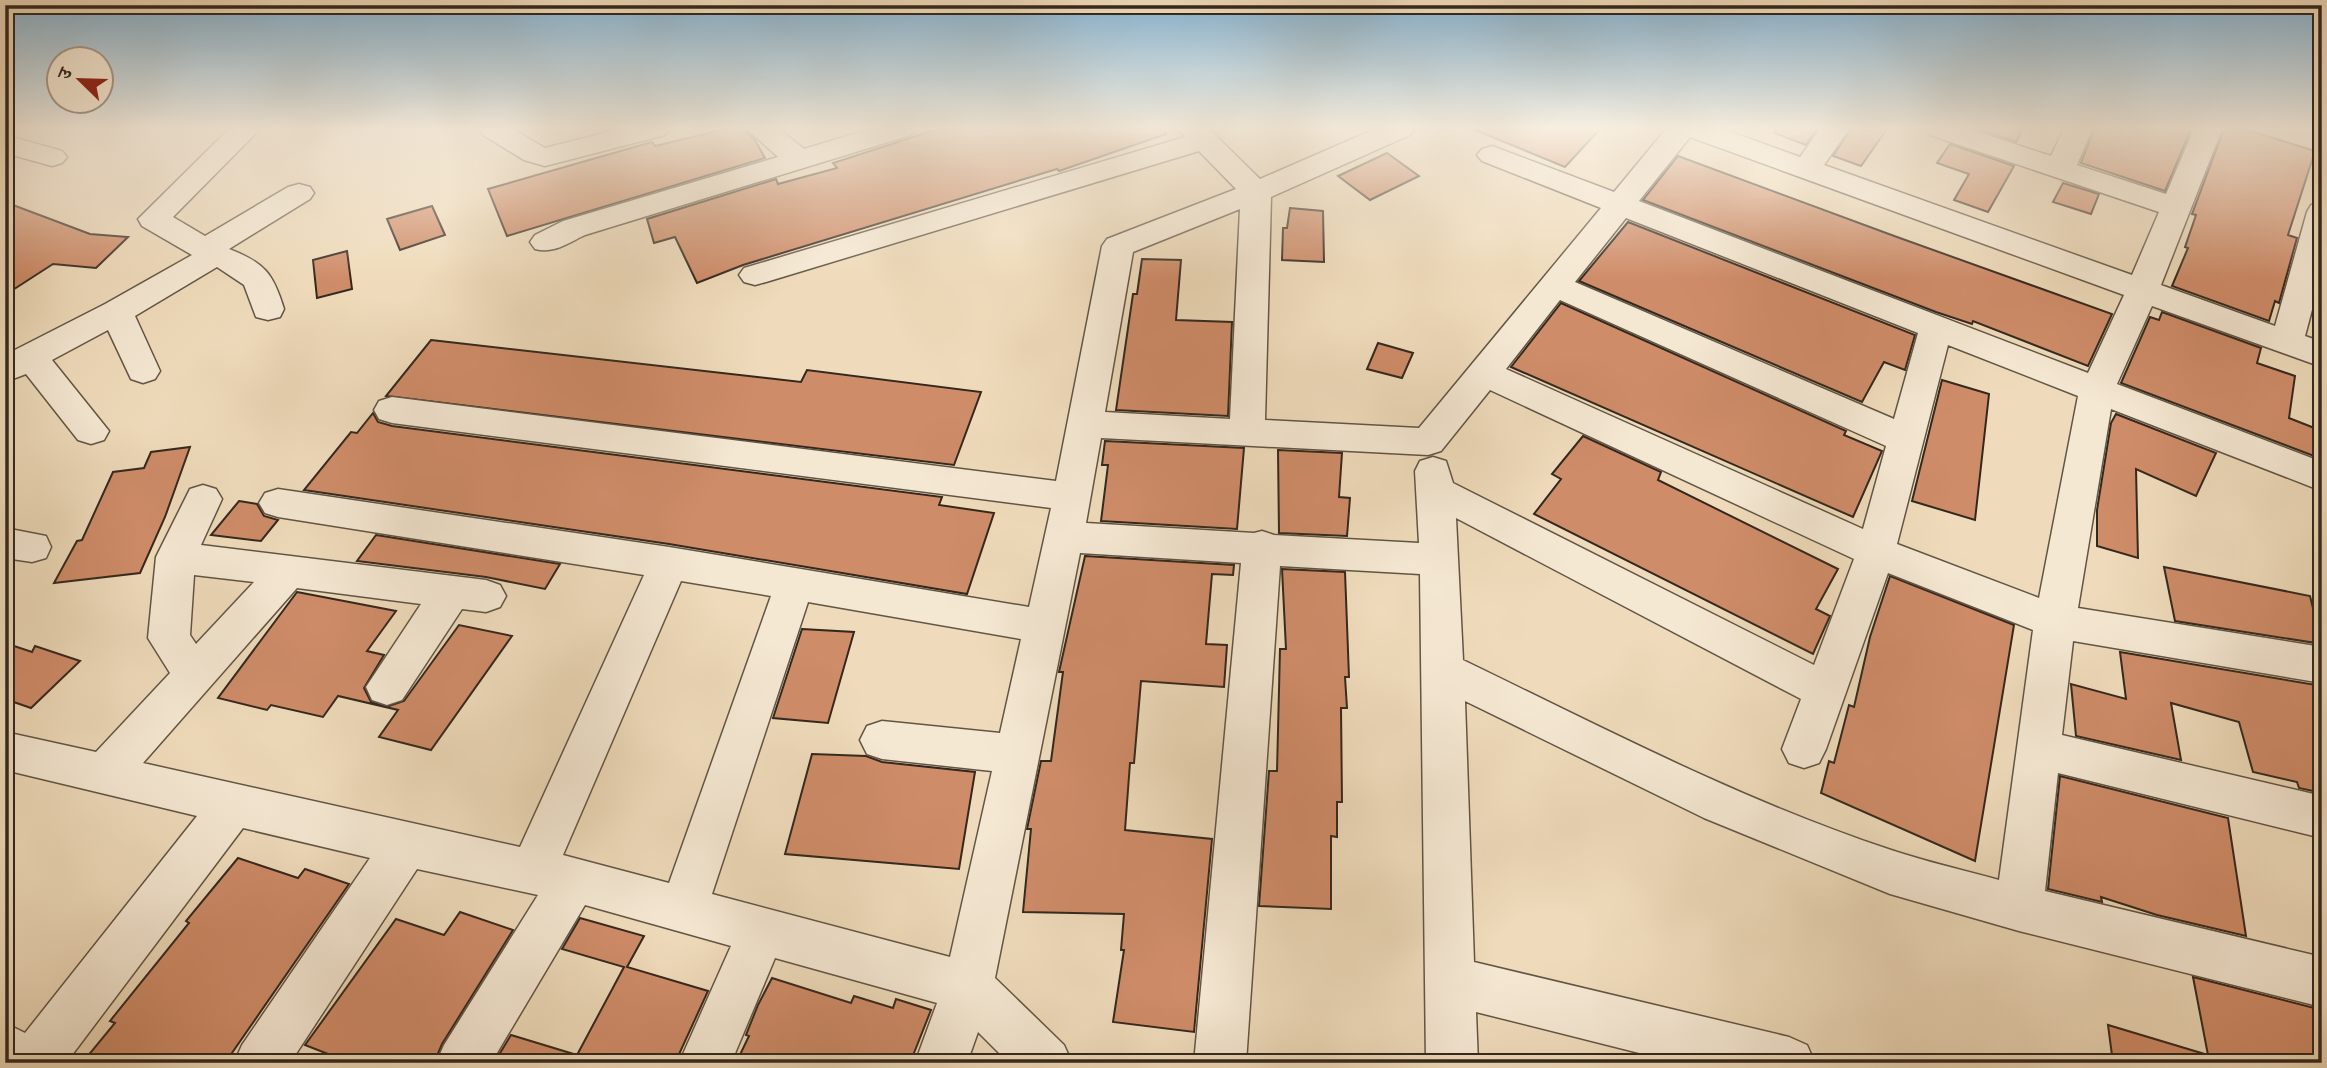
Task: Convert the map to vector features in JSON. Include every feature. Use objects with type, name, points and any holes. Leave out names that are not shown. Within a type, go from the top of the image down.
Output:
[{"type":"street","points":[[194,179],[153,219],[238,264],[259,280],[268,309]]},
{"type":"street","points":[[546,242],[575,228],[738,179]]},
{"type":"street","points":[[755,275],[1061,179]]},
{"type":"street","points":[[1243,179],[1256,192],[1247,430]]},
{"type":"street","points":[[941,1063],[968,987],[1064,537],[1118,246],[1286,179]]},
{"type":"street","points":[[1554,179],[2322,477]]},
{"type":"street","points":[[1452,1063],[1439,560],[1436,491],[1428,442],[1640,179]]},
{"type":"street","points":[[1831,179],[2322,355]]},
{"type":"street","points":[[2090,179],[2175,207]]},
{"type":"street","points":[[2019,908],[2055,621],[2097,390],[2142,291],[2187,179]]},
{"type":"street","points":[[91,431],[18,363],[117,312],[299,193]]},
{"type":"street","points":[[2287,342],[2320,224]]},
{"type":"street","points":[[1554,285],[1905,439]]},
{"type":"street","points":[[117,312],[143,371]]},
{"type":"street","points":[[1804,749],[1875,552],[1936,327]]},
{"type":"street","points":[[1482,372],[1875,552],[2055,621],[2322,665]]},
{"type":"street","points":[[392,410],[1072,497]]},
{"type":"street","points":[[1085,424],[1247,430],[1428,442]]},
{"type":"street","points":[[1436,491],[1826,691]]},
{"type":"street","points":[[194,674],[169,638],[176,557],[203,499]]},
{"type":"street","points":[[278,503],[668,563],[1043,626]]},
{"type":"street","points":[[1064,537],[1262,546],[1439,560]]},
{"type":"street","points":[[1220,1063],[1262,546]]},
{"type":"street","points":[[176,557],[290,569],[469,594],[387,687]]},
{"type":"street","points":[[462,1063],[553,876],[668,563]]},
{"type":"street","points":[[105,774],[290,569]]},
{"type":"street","points":[[684,911],[794,586]]},
{"type":"street","points":[[1443,670],[1620,758],[1756,820],[1892,873],[2019,908],[2322,982]]},
{"type":"street","points":[[882,740],[1016,754]]},
{"type":"street","points":[[2038,749],[2322,817]]},
{"type":"street","points":[[5,751],[406,845],[553,876],[968,987],[1046,1063]]},
{"type":"street","points":[[34,1063],[234,804]]},
{"type":"street","points":[[260,1063],[406,845]]},
{"type":"street","points":[[705,1063],[762,932]]},
{"type":"street","points":[[1450,980],[1512,998],[1789,1063]]},
{"type":"street","points":[[5,1049],[22,1063]]},
{"type":"building","points":[[523,179],[696,179],[507,236],[488,189]]},
{"type":"building","points":[[776,179],[778,184],[797,179],[1025,179],[743,265],[697,283],[675,237],[654,243],[647,219]]},
{"type":"building","points":[[1342,179],[1413,179],[1370,200]]},
{"type":"building","points":[[1660,179],[1740,179],[2112,314],[2088,366],[1973,321],[1972,324],[1936,312],[1643,200]]},
{"type":"building","points":[[1966,179],[2007,179],[1988,212],[1954,200]]},
{"type":"building","points":[[2129,179],[2170,179],[2165,191]]},
{"type":"building","points":[[2205,179],[2306,179],[2288,235],[2297,238],[2279,303],[2275,301],[2269,321],[2172,286],[2188,248],[2185,247],[2196,215],[2192,214]]},
{"type":"building","points":[[2063,183],[2099,194],[2091,214],[2053,202]]},
{"type":"building","points":[[5,202],[90,234],[128,237],[96,268],[53,264],[5,295]]},
{"type":"building","points":[[432,206],[445,235],[400,250],[387,219]]},
{"type":"building","points":[[1290,208],[1323,211],[1324,262],[1282,260],[1283,228],[1287,228]]},
{"type":"building","points":[[1628,222],[1915,335],[1905,370],[1884,362],[1862,402],[1579,281]]},
{"type":"building","points":[[347,251],[352,289],[317,298],[313,260]]},
{"type":"building","points":[[1142,259],[1181,260],[1176,320],[1232,322],[1228,416],[1116,410],[1133,294],[1137,294]]},
{"type":"building","points":[[1561,303],[1846,431],[1844,435],[1882,451],[1853,517],[1511,367]]},
{"type":"building","points":[[2162,312],[2261,348],[2257,363],[2295,376],[2289,418],[2322,431],[2322,459],[2121,383],[2150,317],[2159,320]]},
{"type":"building","points":[[431,340],[801,382],[807,370],[981,392],[954,465],[386,396]]},
{"type":"building","points":[[1378,343],[1413,353],[1402,378],[1367,369]]},
{"type":"building","points":[[1942,380],[1989,394],[1975,520],[1912,501]]},
{"type":"building","points":[[373,413],[378,422],[392,426],[942,497],[939,505],[994,513],[967,594],[669,544],[304,490],[351,432],[357,433]]},
{"type":"building","points":[[2116,414],[2216,453],[2196,496],[2136,469],[2138,558],[2097,546],[2097,510],[2111,423]]},
{"type":"building","points":[[1583,436],[1661,472],[1658,480],[1838,569],[1816,609],[1830,616],[1813,654],[1534,514],[1561,479],[1552,474]]},
{"type":"building","points":[[1105,441],[1244,448],[1237,529],[1101,521],[1108,465],[1102,465]]},
{"type":"building","points":[[190,447],[165,517],[140,573],[54,583],[77,541],[82,540],[113,472],[144,468],[151,452]]},
{"type":"building","points":[[1278,450],[1342,453],[1339,497],[1350,498],[1347,536],[1279,533]]},
{"type":"building","points":[[239,501],[257,504],[264,516],[278,520],[261,541],[211,535]]},
{"type":"building","points":[[376,535],[560,564],[545,589],[486,577],[357,561]]},
{"type":"building","points":[[1085,556],[1234,565],[1233,575],[1212,574],[1206,644],[1227,645],[1224,687],[1141,681],[1134,763],[1130,763],[1125,830],[1212,839],[1194,1032],[1113,1022],[1124,950],[1121,950],[1124,914],[1023,912],[1031,829],[1027,829],[1041,761],[1051,761],[1063,672],[1059,672]]},
{"type":"building","points":[[2164,567],[2310,596],[2322,644],[2175,621]]},
{"type":"building","points":[[1282,569],[1345,572],[1349,677],[1345,677],[1347,708],[1341,708],[1342,802],[1337,802],[1337,837],[1331,836],[1331,909],[1259,906],[1269,771],[1277,771],[1280,649],[1286,649]]},
{"type":"building","points":[[1890,576],[2014,625],[1975,861],[1821,793],[1829,761],[1834,763],[1849,705],[1854,707],[1870,637]]},
{"type":"building","points":[[297,592],[396,611],[367,651],[384,655],[364,688],[371,702],[386,707],[404,701],[459,625],[512,636],[431,750],[379,737],[398,710],[338,696],[323,717],[271,705],[267,710],[218,698]]},
{"type":"building","points":[[802,629],[854,632],[828,723],[773,718]]},
{"type":"building","points":[[5,643],[32,652],[35,646],[80,661],[31,708],[5,699]]},
{"type":"building","points":[[2120,652],[2322,686],[2322,793],[2299,788],[2297,782],[2253,772],[2239,722],[2171,703],[2181,760],[2076,736],[2071,684],[2126,699]]},
{"type":"building","points":[[812,754],[866,756],[882,762],[975,772],[959,869],[785,854]]},
{"type":"building","points":[[2060,776],[2228,818],[2246,936],[2157,915],[2101,897],[2102,902],[2048,889]]},
{"type":"building","points":[[238,858],[298,878],[305,869],[349,884],[225,1063],[82,1063],[115,1023],[110,1021],[189,923],[186,921]]},
{"type":"building","points":[[460,912],[513,930],[442,1044],[434,1063],[351,1063],[305,1045],[396,919],[444,935]]},
{"type":"building","points":[[580,918],[644,936],[627,967],[708,991],[675,1063],[494,1063],[511,1035],[577,1055],[624,967],[562,949]]},
{"type":"building","points":[[2193,977],[2322,1010],[2322,1063],[2210,1063],[2209,1057],[2208,1063],[2113,1063],[2108,1025],[2208,1055]]},
{"type":"building","points":[[772,978],[851,1003],[854,996],[893,1008],[896,999],[931,1010],[910,1063],[736,1063],[749,1036],[746,1035],[758,1005]]}]
